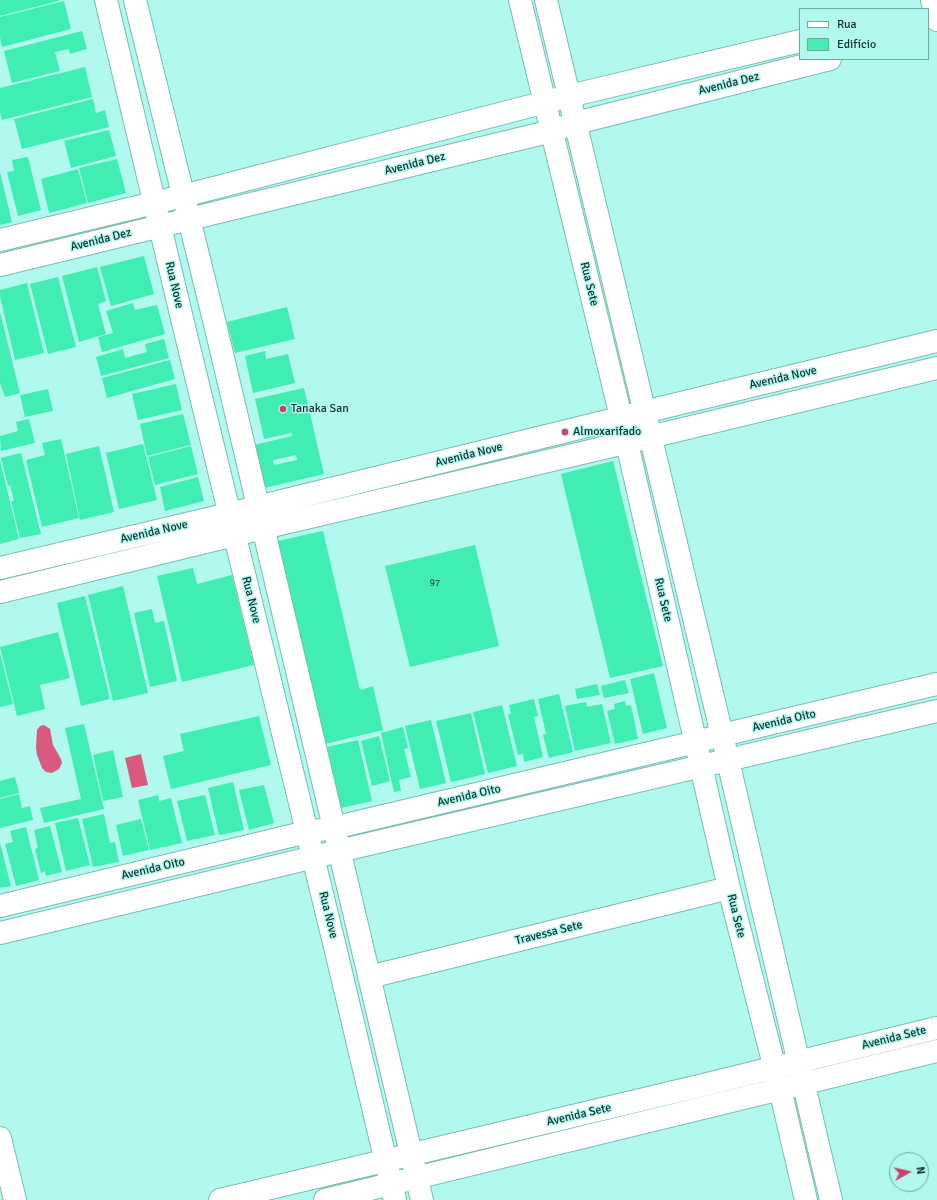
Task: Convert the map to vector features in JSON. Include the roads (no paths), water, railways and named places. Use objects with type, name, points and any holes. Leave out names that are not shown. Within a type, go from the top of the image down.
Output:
[{"type":"street","name":"Rua Nove","points":[[106,0],[229,514],[308,832],[393,1192]]},
{"type":"street","name":"Rua Nove","points":[[135,0],[259,507],[422,1200]]},
{"type":"street","name":"Rua Sete","points":[[520,0],[622,418],[729,888],[780,1089],[806,1200]]},
{"type":"street","name":"Rua Sete","points":[[546,0],[722,735],[831,1200]]},
{"type":"street","name":"Avenida Dez","points":[[0,240],[183,196],[569,96],[799,41]]},
{"type":"street","name":"Avenida Dez","points":[[0,265],[552,131],[576,123],[826,60]]},
{"type":"street","name":"Avenida Nove","points":[[0,568],[259,507],[937,341]]},
{"type":"street","name":"Avenida Nove","points":[[0,592],[937,368]]},
{"type":"street","name":"Avenida Oito","points":[[0,906],[937,684]]},
{"type":"street","name":"Avenida Oito","points":[[0,933],[339,851],[937,711]]},
{"type":"street","name":"Travessa Sete","points":[[369,977],[729,888]]},
{"type":"street","name":"Avenida Sete","points":[[220,1200],[937,1028]]},
{"type":"street","name":"Avenida Sete","points":[[325,1200],[393,1192],[416,1178],[937,1051]]},
{"type":"street","points":[[0,1138],[15,1200]]},
{"type":"place","name":"Tanaka San","points":[[283,409]]},
{"type":"place","name":"Almoxarifado","points":[[565,432]]}]
